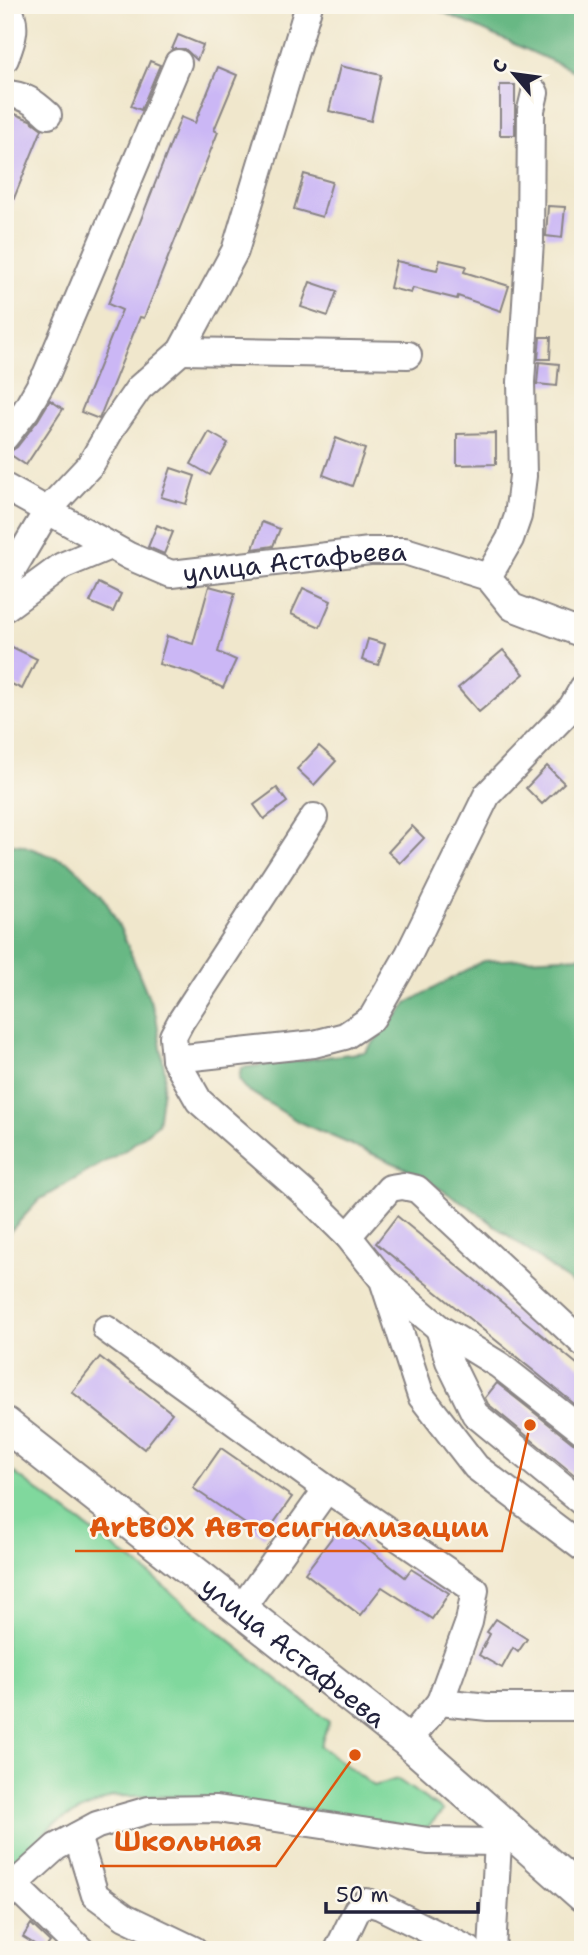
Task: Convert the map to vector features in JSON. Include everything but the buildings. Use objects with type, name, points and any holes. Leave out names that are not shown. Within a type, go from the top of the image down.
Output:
[{"type":"main road","name":"улица Астафьева","points":[[5,1424],[408,1741],[504,1837],[583,1895]]},
{"type":"street","points":[[5,60],[15,34],[13,16],[7,5]]},
{"type":"street","points":[[5,590],[8,577],[47,511],[91,464],[139,388],[181,351],[235,251],[309,5]]},
{"type":"street","points":[[5,437],[26,410],[46,375],[178,63]]},
{"type":"street","points":[[535,93],[531,110],[530,241],[521,382],[523,476],[518,516],[510,539],[488,577],[512,607],[583,634]]},
{"type":"street","points":[[5,94],[34,102],[48,115]]},
{"type":"street","points":[[181,351],[408,355]]},
{"type":"street","name":"улица Астафьева","points":[[5,487],[110,545],[171,574],[370,551],[405,551],[488,577]]},
{"type":"street","points":[[5,608],[62,566],[110,545]]},
{"type":"street","points":[[174,1059],[314,1044],[345,1036],[372,1018],[409,954],[487,795],[572,707],[583,688]]},
{"type":"street","points":[[314,817],[181,1021],[173,1036],[174,1059],[199,1101],[305,1194],[348,1236],[383,1280],[439,1328],[499,1365],[583,1432]]},
{"type":"street","points":[[348,1236],[390,1188],[403,1185],[417,1189],[583,1343]]},
{"type":"street","points":[[383,1280],[421,1396],[476,1467],[583,1548]]},
{"type":"street","points":[[439,1328],[449,1361],[475,1414],[583,1503]]},
{"type":"street","points":[[106,1329],[327,1489],[475,1590],[469,1622],[440,1702],[408,1741]]},
{"type":"street","points":[[241,1609],[327,1489]]},
{"type":"street","points":[[440,1702],[488,1707],[583,1707]]},
{"type":"street","points":[[81,1950],[10,1891],[56,1847],[97,1825],[149,1810],[216,1809],[428,1841],[504,1837],[492,1950]]},
{"type":"street","points":[[77,1836],[95,1895],[125,1917],[194,1950]]},
{"type":"street","points":[[338,1950],[358,1910],[366,1902],[380,1906],[469,1950]]},
{"type":"green space","points":[[427,5],[583,5],[583,75]]},
{"type":"green space","points":[[5,843],[22,845],[70,863],[102,893],[122,932],[156,1015],[165,1074],[158,1124],[127,1149],[39,1200],[5,1237]]},
{"type":"green space","points":[[583,956],[583,1292],[469,1206],[405,1168],[299,1122],[246,1089],[239,1079],[241,1068],[365,1052],[409,1002],[483,961]]},
{"type":"green space","points":[[5,1466],[143,1569],[329,1722],[320,1746],[374,1786],[397,1779],[443,1811],[425,1830],[331,1812],[203,1797],[113,1796],[54,1823],[5,1876]]},
{"type":"place","name":"ArtBOX Автосигнализации","points":[[530,1425]]},
{"type":"place","name":"Школьная","points":[[355,1755]]}]
